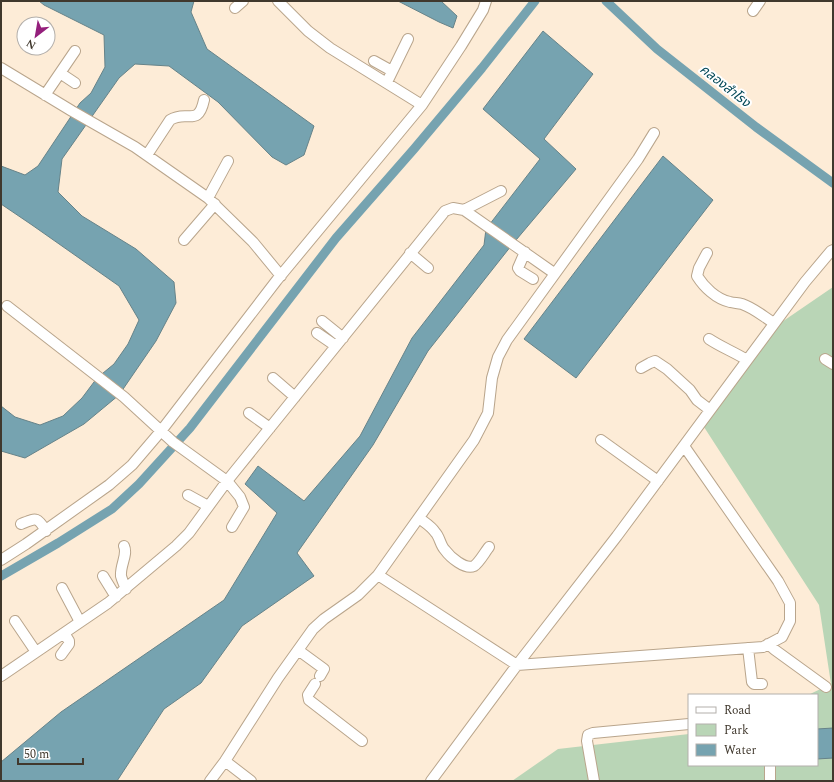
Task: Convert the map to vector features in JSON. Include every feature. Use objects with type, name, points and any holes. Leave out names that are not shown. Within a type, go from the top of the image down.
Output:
[{"type":"street","points":[[278,1],[308,31],[330,48],[422,105]]},
{"type":"street","points":[[1,560],[46,531],[110,485],[132,465],[161,431],[280,276],[422,105],[461,46],[483,10],[486,1]]},
{"type":"street","points":[[753,11],[760,1]]},
{"type":"street","points":[[386,82],[408,40]]},
{"type":"street","points":[[45,95],[75,52]]},
{"type":"street","points":[[374,61],[392,71]]},
{"type":"street","points":[[1,68],[147,155],[212,201],[253,242],[280,276]]},
{"type":"street","points":[[60,73],[75,83]]},
{"type":"street","points":[[147,155],[170,120],[175,117],[198,115],[202,111],[204,100]]},
{"type":"street","points":[[210,781],[225,761],[278,678],[313,629],[324,619],[358,595],[378,575],[474,440],[488,413],[492,378],[498,357],[507,340],[554,273],[638,160],[654,133]]},
{"type":"street","points":[[184,240],[212,201],[228,161]]},
{"type":"street","points":[[464,210],[501,191]]},
{"type":"street","points":[[1,676],[116,597],[176,546],[189,533],[227,481],[445,211],[453,208],[464,210],[554,273]]},
{"type":"street","points":[[431,781],[517,665],[658,481],[805,282],[833,250]]},
{"type":"street","points":[[525,252],[518,268],[520,271],[533,279]]},
{"type":"street","points":[[410,253],[428,268]]},
{"type":"street","points":[[707,253],[698,268],[697,276],[702,284],[715,295],[729,302],[741,303],[774,323]]},
{"type":"street","points":[[7,309],[96,375],[124,397],[173,442],[227,481],[240,497],[244,507],[232,527]]},
{"type":"street","points":[[322,321],[343,338]]},
{"type":"street","points":[[316,333],[336,346]]},
{"type":"street","points":[[709,339],[720,346],[731,350],[746,360]]},
{"type":"street","points":[[641,368],[650,362],[655,361],[672,373],[690,390],[697,400],[710,410]]},
{"type":"street","points":[[273,378],[295,397]]},
{"type":"street","points":[[249,414],[270,428]]},
{"type":"street","points":[[601,440],[658,481]]},
{"type":"street","points":[[378,575],[517,665],[763,647],[782,637],[790,621],[790,603],[778,581],[684,446]]},
{"type":"street","points":[[188,494],[208,506]]},
{"type":"street","points":[[418,518],[434,530],[445,550],[453,558],[464,565],[475,565],[489,547]]},
{"type":"street","points":[[21,524],[33,519],[37,520],[46,531]]},
{"type":"street","points":[[124,546],[126,552],[122,565],[121,576],[126,588]]},
{"type":"street","points":[[103,576],[116,597]]},
{"type":"street","points":[[62,588],[80,622]]},
{"type":"street","points":[[15,622],[36,652]]},
{"type":"street","points":[[60,655],[69,644],[64,633]]},
{"type":"street","points":[[768,644],[826,686]]},
{"type":"street","points":[[748,648],[752,682],[754,684],[762,684]]},
{"type":"street","points":[[298,650],[324,669],[308,695],[309,700],[362,741]]},
{"type":"street","points":[[594,781],[587,741],[588,735],[593,733],[688,724]]},
{"type":"street","points":[[225,761],[251,781]]},
{"type":"street","points":[[770,766],[770,781]]},
{"type":"green space","points":[[833,287],[833,781],[512,781],[558,749],[688,734],[688,766],[818,766],[818,694],[810,694],[831,684],[819,605],[704,427],[776,326]]},
{"type":"water","points":[[39,1],[194,1],[191,12],[207,49],[314,126],[304,155],[286,165],[272,157],[218,102],[169,66],[135,64],[119,78],[62,159],[58,192],[82,216],[136,249],[174,282],[176,303],[156,341],[119,395],[84,424],[25,458],[1,451],[1,406],[15,417],[40,425],[63,416],[82,398],[97,378],[114,364],[128,344],[139,320],[119,286],[1,204],[1,166],[25,175],[38,166],[80,103],[91,93],[105,67],[104,35],[44,5]]},
{"type":"water","points":[[398,1],[441,1],[457,16],[453,28],[439,22]]},
{"type":"water","points":[[543,31],[593,74],[544,139],[576,169],[511,246],[428,351],[373,445],[297,553],[314,576],[242,626],[201,683],[164,709],[117,781],[1,781],[1,762],[61,712],[224,600],[277,513],[245,484],[258,466],[304,501],[360,436],[412,338],[484,245],[486,229],[540,159],[483,109]]},
{"type":"water","points":[[663,156],[713,200],[576,378],[524,339]]},
{"type":"water","points":[[833,728],[833,758],[818,759],[818,729]]},
{"type":"waterway","points":[[1,576],[58,543],[112,509],[139,484],[190,428],[336,238],[414,149],[482,68],[535,1]]},
{"type":"waterway","name":"คลองสำโรง","points":[[606,1],[657,49],[756,127],[833,183]]}]
